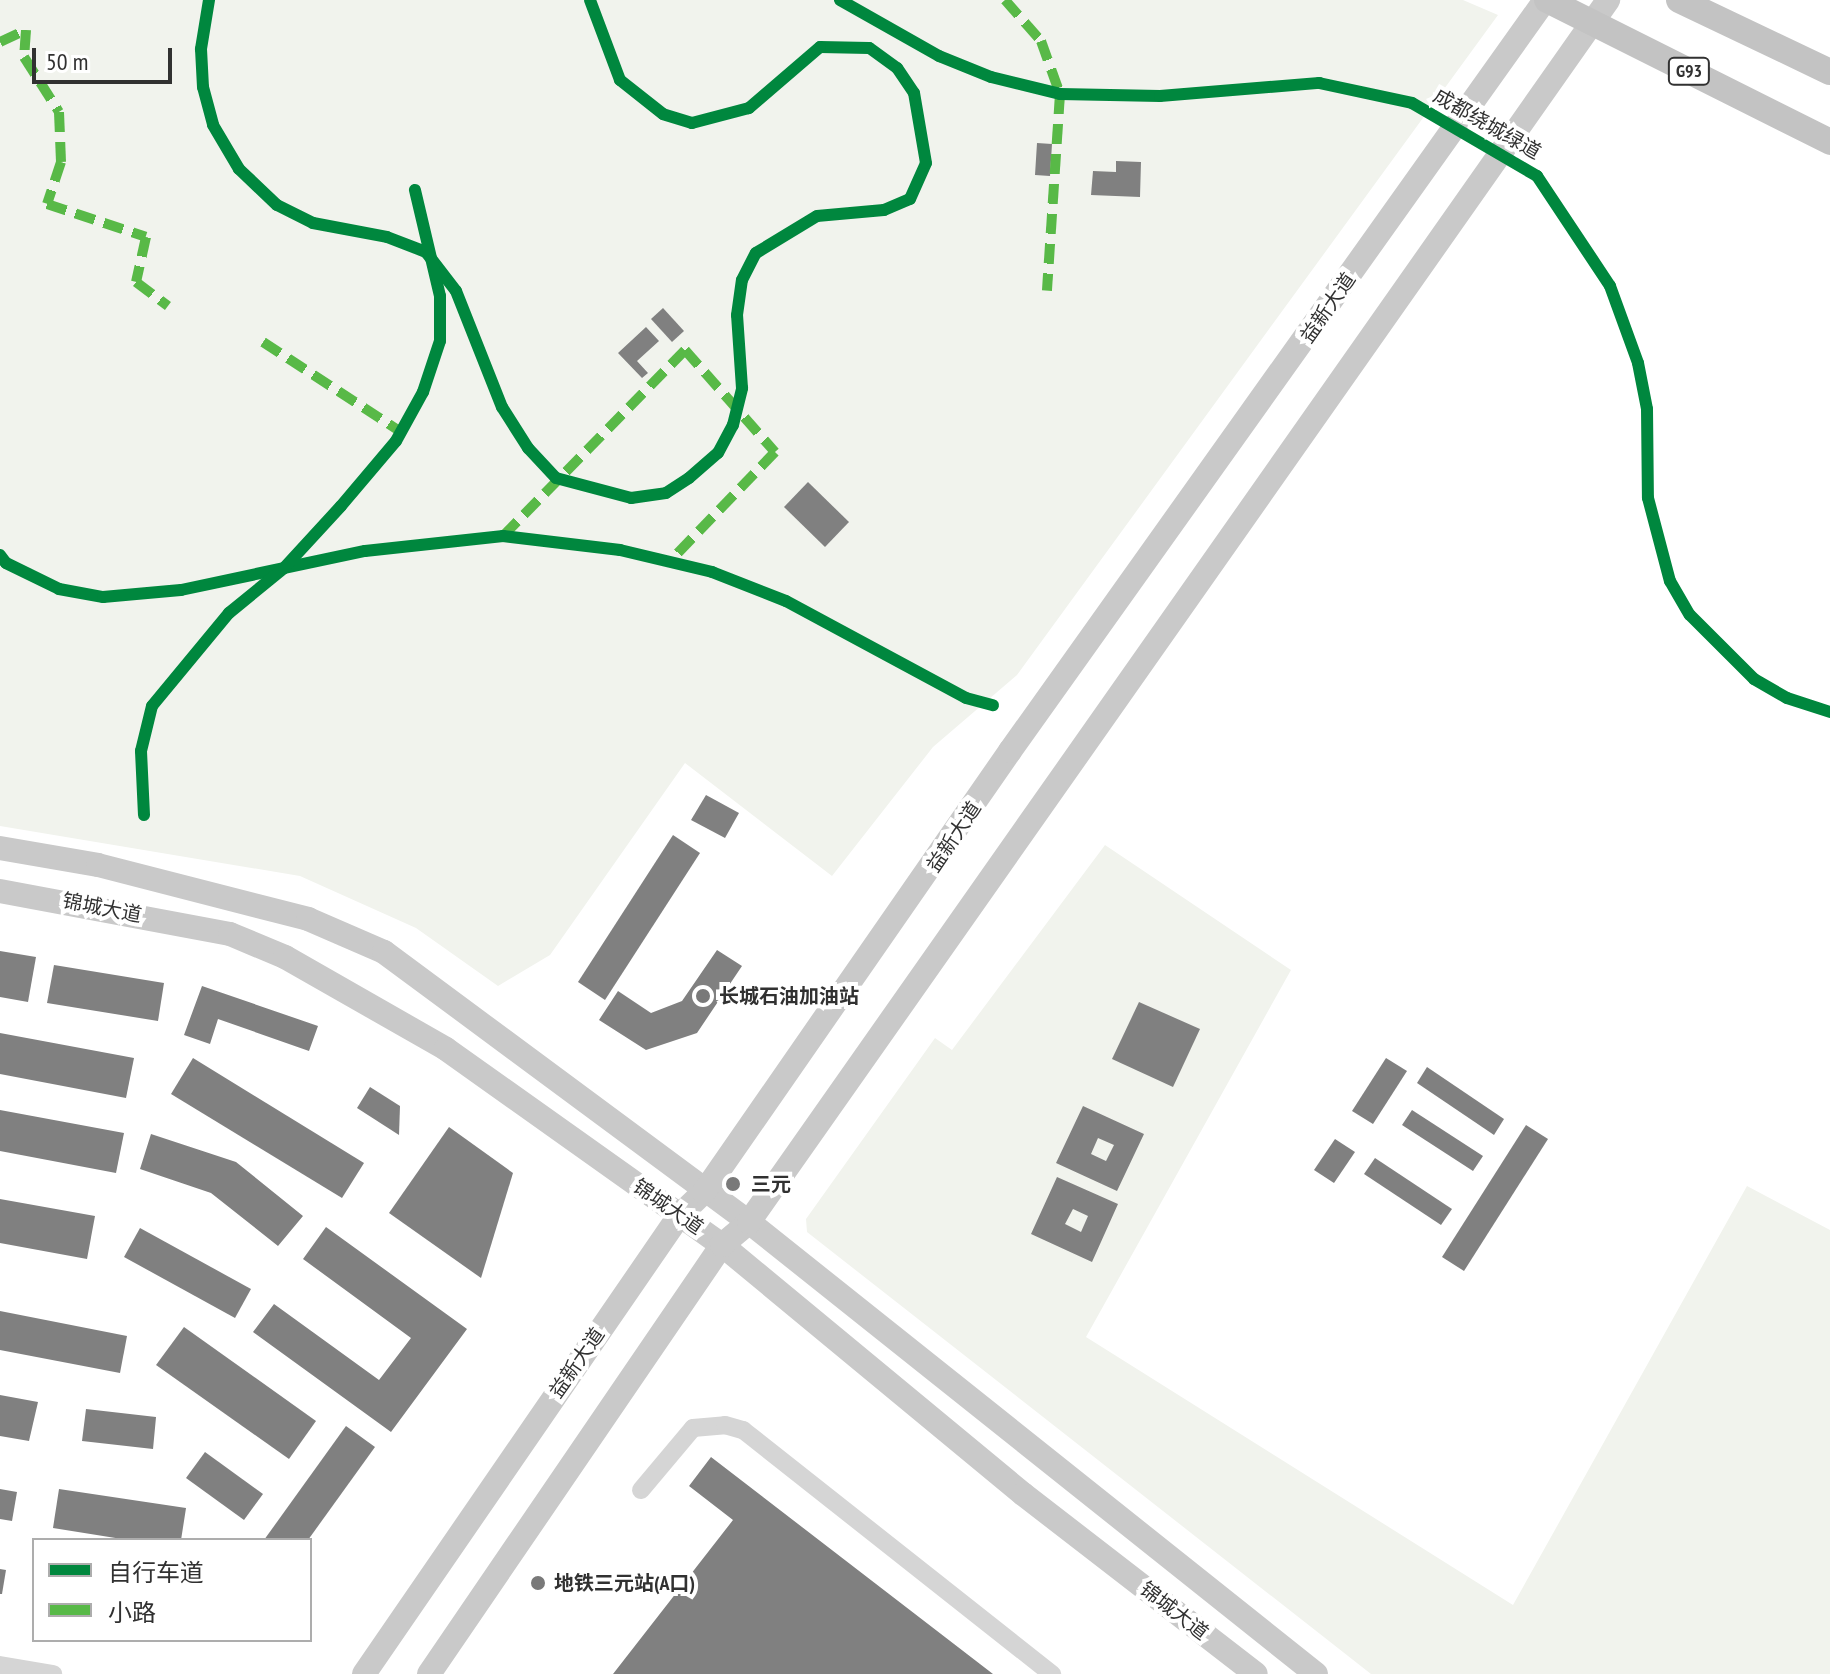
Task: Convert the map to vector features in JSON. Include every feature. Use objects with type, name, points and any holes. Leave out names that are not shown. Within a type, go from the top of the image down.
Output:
[{"type":"highway","name":"G93","points":[[1546,0],[1830,142]]},
{"type":"highway","points":[[1679,0],[1830,72]]},
{"type":"main road","name":"益新大道","points":[[364,1674],[679,1216],[704,1192],[1010,751],[1546,0]]},
{"type":"main road","points":[[429,1674],[722,1245],[749,1222],[1608,0]]},
{"type":"main road","name":"锦城大道","points":[[0,848],[98,865],[308,919],[384,952],[704,1192],[749,1222],[1316,1674]]},
{"type":"main road","name":"锦城大道","points":[[0,891],[230,934],[285,957],[446,1049],[722,1245],[1023,1494],[1256,1674]]},
{"type":"street","points":[[641,1490],[693,1428],[725,1425],[743,1430],[1052,1674]]},
{"type":"street","points":[[0,1665],[53,1674]]},
{"type":"shaded area","points":[[0,0],[1463,0],[1498,15],[1017,675],[933,747],[832,876],[685,763],[550,955],[498,986],[416,928],[300,876],[0,826]]},
{"type":"shaded area","points":[[1105,845],[1291,970],[1086,1337],[1513,1605],[1747,1186],[1830,1230],[1830,1674],[1371,1674],[807,1232],[806,1219],[935,1038],[952,1050]]},
{"type":"building","points":[[1037,143],[1052,144],[1050,176],[1035,175]]},
{"type":"building","points":[[1116,161],[1141,162],[1140,197],[1091,195],[1093,171],[1116,172]]},
{"type":"building","points":[[663,308],[684,331],[672,342],[651,319]]},
{"type":"building","points":[[646,327],[659,341],[637,361],[648,373],[642,378],[618,353]]},
{"type":"building","points":[[808,482],[849,522],[825,547],[784,507]]},
{"type":"building","points":[[706,795],[739,813],[725,838],[691,820]]},
{"type":"building","points":[[673,835],[700,853],[605,1000],[578,982]]},
{"type":"building","name":"长城石油加油站","points":[[717,950],[742,966],[697,1033],[646,1050],[599,1020],[618,991],[651,1013],[682,1001]]},
{"type":"building","points":[[0,951],[36,957],[28,1002],[0,997]]},
{"type":"building","points":[[54,965],[164,983],[158,1021],[47,1003]]},
{"type":"building","points":[[202,986],[318,1026],[309,1051],[218,1019],[210,1044],[184,1035]]},
{"type":"building","points":[[1139,1002],[1200,1029],[1173,1087],[1112,1059]]},
{"type":"building","points":[[0,1033],[134,1058],[126,1098],[0,1074]]},
{"type":"building","points":[[193,1058],[364,1163],[342,1198],[171,1094]]},
{"type":"building","points":[[1386,1058],[1407,1071],[1373,1124],[1352,1111]]},
{"type":"building","points":[[1427,1067],[1504,1119],[1494,1135],[1417,1083]]},
{"type":"building","points":[[370,1087],[400,1106],[399,1135],[357,1108]]},
{"type":"building","points":[[1083,1106],[1144,1134],[1117,1191],[1056,1163]],"holes":[[[1098,1138],[1114,1145],[1106,1161],[1091,1154]]]},
{"type":"building","points":[[0,1110],[124,1133],[116,1173],[0,1151]]},
{"type":"building","points":[[1412,1110],[1483,1156],[1473,1171],[1402,1125]]},
{"type":"building","points":[[1526,1125],[1548,1139],[1464,1271],[1442,1257]]},
{"type":"building","points":[[449,1127],[513,1173],[481,1278],[389,1213]]},
{"type":"building","points":[[151,1134],[236,1162],[303,1216],[278,1246],[211,1193],[140,1169]]},
{"type":"building","points":[[1335,1139],[1355,1152],[1334,1183],[1314,1170]]},
{"type":"building","points":[[1375,1158],[1452,1209],[1441,1225],[1364,1174]]},
{"type":"building","points":[[1057,1177],[1118,1204],[1092,1262],[1031,1234]],"holes":[[[1073,1209],[1088,1216],[1081,1232],[1065,1224]]]},
{"type":"building","points":[[0,1199],[95,1216],[87,1259],[0,1243]]},
{"type":"building","points":[[326,1227],[467,1329],[391,1432],[253,1332],[274,1304],[379,1380],[411,1338],[303,1259]]},
{"type":"building","points":[[140,1228],[251,1289],[235,1318],[124,1257]]},
{"type":"building","points":[[0,1311],[127,1336],[120,1373],[0,1350]]},
{"type":"building","points":[[184,1327],[316,1421],[289,1459],[156,1365]]},
{"type":"building","points":[[0,1395],[38,1402],[29,1441],[0,1436]]},
{"type":"building","points":[[86,1409],[156,1417],[153,1449],[82,1441]]},
{"type":"building","points":[[346,1426],[375,1447],[309,1538],[265,1538]]},
{"type":"building","points":[[205,1452],[263,1494],[244,1520],[186,1478]]},
{"type":"building","points":[[711,1457],[993,1674],[613,1674],[733,1520],[689,1486]]},
{"type":"building","points":[[0,1489],[17,1492],[12,1521],[0,1519]]},
{"type":"building","points":[[59,1489],[186,1508],[181,1538],[116,1538],[53,1528]]},
{"type":"building","points":[[0,1569],[6,1570],[2,1594],[0,1594]]},
{"type":"marked path","points":[[1005,0],[1041,41],[1060,94],[1047,291]]},
{"type":"marked path","points":[[0,42],[26,30],[24,57],[59,112],[61,162],[47,204],[146,237],[136,282],[168,306]]},
{"type":"marked path","points":[[263,342],[401,432]]},
{"type":"marked path","points":[[503,536],[685,350],[775,452],[669,562]]},
{"type":"cycle path","points":[[209,0],[201,49],[203,87],[213,125],[239,169],[277,205],[313,223],[387,237],[426,252],[456,291],[502,407],[528,448],[556,478],[631,498],[666,493],[689,478],[718,453],[733,425],[742,388],[737,315],[742,280],[756,253],[817,216],[884,210],[910,199],[926,163],[914,93],[897,68],[869,48],[820,47],[749,108],[692,123],[663,114],[620,80],[590,0]]},
{"type":"cycle path","name":"成都绕城绿道","points":[[840,0],[939,56],[991,77],[1060,94],[1160,96],[1319,83],[1412,103],[1537,176],[1610,286],[1638,363],[1647,409],[1648,498],[1670,581],[1690,615],[1754,679],[1787,698],[1830,712]]},
{"type":"cycle path","points":[[144,815],[141,751],[152,706],[229,613],[284,568],[341,506],[396,441],[423,392],[440,341],[440,296],[415,190]]},
{"type":"cycle path","points":[[0,555],[6,563],[59,589],[103,597],[181,590],[365,551],[503,536],[620,550],[712,572],[786,601],[966,698],[993,705]]},
{"type":"place","name":"长城石油加油站","points":[[703,996]]},
{"type":"place","name":"三元","points":[[733,1184]]},
{"type":"place","name":"地铁三元站(A口)","points":[[538,1583]]}]
